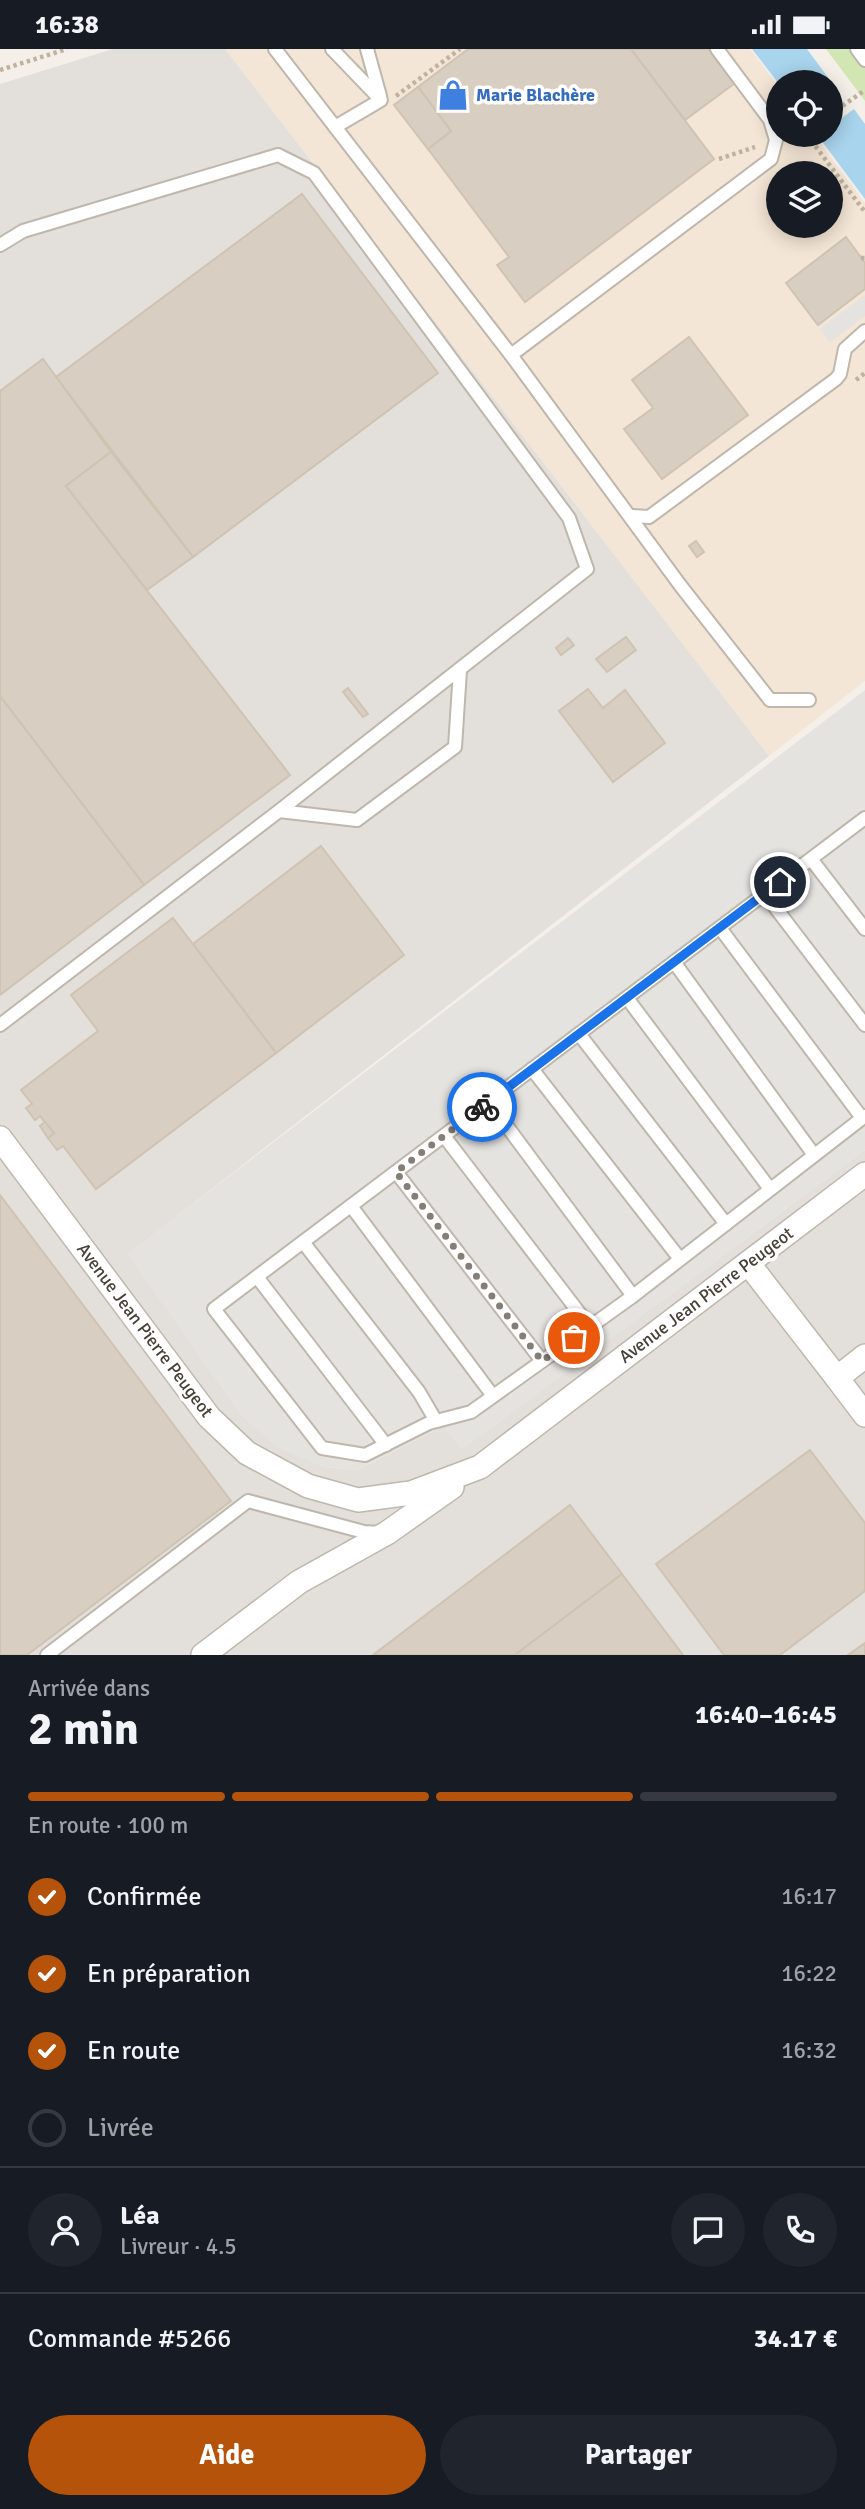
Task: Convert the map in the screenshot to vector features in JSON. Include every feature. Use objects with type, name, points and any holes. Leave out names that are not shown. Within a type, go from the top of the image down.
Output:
[{"type":"street","name":"Avenue Jean Pierre Peugeot","points":[[0,1138],[209,1416],[247,1453],[308,1486],[358,1500],[411,1493],[480,1467]]},
{"type":"street","name":"Avenue Jean Pierre Peugeot","points":[[203,1655],[299,1582],[387,1533],[480,1467],[865,1174]]},
{"type":"street","points":[[748,1263],[865,1415]]},
{"type":"street","points":[[837,1378],[865,1356]]},
{"type":"lane","points":[[275,49],[511,355],[632,516],[680,585],[770,700],[809,700]]},
{"type":"lane","points":[[332,49],[381,100]]},
{"type":"lane","points":[[367,49],[381,100]]},
{"type":"lane","points":[[511,355],[771,159],[776,140],[771,120],[718,49]]},
{"type":"lane","points":[[857,49],[865,60]]},
{"type":"lane","points":[[335,127],[381,100]]},
{"type":"lane","points":[[0,245],[23,231],[278,155],[314,173],[569,518],[587,569],[279,811],[0,1025]]},
{"type":"lane","points":[[632,516],[649,517],[835,379],[840,374],[845,349],[865,331]]},
{"type":"lane","points":[[279,811],[357,820],[455,747],[460,670]]},
{"type":"lane","points":[[720,928],[863,1117],[633,1296],[471,1412],[436,1422],[365,1455],[322,1448],[214,1309],[811,859],[862,826]]},
{"type":"lane","points":[[811,859],[865,929]]},
{"type":"lane","points":[[765,894],[865,1025]]},
{"type":"lane","points":[[674,962],[814,1155]]},
{"type":"lane","points":[[627,998],[770,1189]]},
{"type":"lane","points":[[579,1034],[726,1224]]},
{"type":"lane","points":[[532,1069],[680,1259]]},
{"type":"lane","points":[[489,1102],[633,1296]]},
{"type":"lane","points":[[443,1136],[590,1327]]},
{"type":"lane","points":[[396,1172],[542,1361]]},
{"type":"lane","points":[[351,1206],[493,1397]]},
{"type":"lane","points":[[303,1242],[419,1392],[436,1422]]},
{"type":"lane","points":[[257,1277],[386,1445]]},
{"type":"lane","points":[[47,1655],[248,1501],[364,1532],[387,1533]]},
{"type":"path","points":[[0,70],[67,49]]},
{"type":"path","points":[[381,100],[392,99],[460,49]]},
{"type":"path","points":[[843,106],[865,90]]},
{"type":"path","points":[[816,147],[865,212]]},
{"type":"shaded area","points":[[113,49],[225,49],[769,756],[128,1254],[242,1416],[280,1448],[324,1467],[357,1470],[444,1426],[462,1449],[865,1150],[865,1655],[0,1655],[0,84]]},
{"type":"shaded area","points":[[225,49],[750,49],[766,70],[766,147],[823,147],[834,161],[766,161],[766,238],[843,238],[843,174],[865,203],[865,681],[769,756]]},
{"type":"shaded area","points":[[865,295],[865,316],[830,342],[820,329]]},
{"type":"shaded area","points":[[865,690],[865,1150],[461,1450],[444,1426],[357,1470],[324,1467],[279,1448],[242,1416],[127,1254]]},
{"type":"green space","points":[[826,49],[865,49],[865,101],[843,70]]},
{"type":"water","points":[[752,49],[807,49],[822,70],[768,70]]},
{"type":"water","points":[[854,109],[865,124],[865,199],[843,170],[843,161],[837,161],[826,147],[843,147],[843,117]]},
{"type":"building","points":[[468,49],[631,49],[714,159],[525,302],[497,265],[509,257],[428,149],[451,131],[418,87]]},
{"type":"building","points":[[631,49],[709,49],[735,83],[685,120]]},
{"type":"building","points":[[418,87],[451,131],[428,149],[394,105]]},
{"type":"building","points":[[302,194],[438,373],[193,557],[56,377]]},
{"type":"building","points":[[846,237],[865,263],[865,289],[818,325],[786,283]]},
{"type":"building","points":[[689,337],[748,415],[662,479],[624,429],[653,408],[632,380]]},
{"type":"building","points":[[43,359],[111,452],[66,486],[290,775],[144,885],[0,696],[0,391]]},
{"type":"building","points":[[111,452],[193,557],[147,590],[66,486]]},
{"type":"building","points":[[696,541],[704,552],[697,557],[689,546]]},
{"type":"building","points":[[626,637],[636,650],[607,672],[596,659]]},
{"type":"building","points":[[568,638],[574,645],[561,655],[556,648]]},
{"type":"building","points":[[348,688],[368,714],[363,717],[343,692]]},
{"type":"building","points":[[588,689],[603,708],[625,690],[665,743],[613,782],[559,711]]},
{"type":"building","points":[[0,696],[144,885],[0,995]]},
{"type":"building","points":[[321,846],[404,955],[276,1053],[193,944]]},
{"type":"building","points":[[173,918],[276,1053],[96,1189],[63,1146],[57,1150],[48,1138],[54,1133],[40,1116],[35,1120],[26,1108],[32,1104],[21,1090],[98,1031],[71,995]]},
{"type":"building","points":[[45,1122],[54,1133],[48,1138],[40,1126]]},
{"type":"building","points":[[0,1195],[231,1501],[27,1655],[0,1655]]},
{"type":"building","points":[[810,1450],[865,1523],[865,1591],[780,1655],[724,1655],[656,1564]]},
{"type":"building","points":[[570,1505],[622,1574],[515,1655],[373,1655]]},
{"type":"building","points":[[622,1574],[683,1655],[515,1655]]},
{"type":"building","points":[[865,1643],[865,1655],[848,1655]]},
{"type":"way so far","points":[[482,1107],[396,1172],[542,1361],[574,1338]]},
{"type":"place","name":"Marie Blachère","points":[[453,95]]},
{"type":"route","points":[[482,1107],[780,882]]}]
